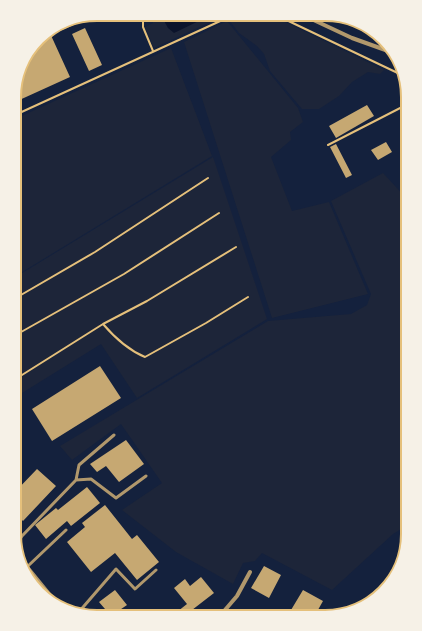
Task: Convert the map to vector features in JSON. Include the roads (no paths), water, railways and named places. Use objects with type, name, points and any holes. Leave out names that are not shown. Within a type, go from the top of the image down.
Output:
[{"type":"street","points":[[315,21],[352,38],[384,49]]},
{"type":"street","points":[[29,567],[48,591]]},
{"type":"street","points":[[225,610],[237,596],[250,572]]},
{"type":"lane","points":[[21,538],[76,480],[79,465],[114,435]]},
{"type":"lane","points":[[76,480],[91,479],[116,498],[146,476]]},
{"type":"lane","points":[[28,566],[66,530]]},
{"type":"lane","points":[[82,608],[116,569],[135,589],[156,570]]}]
